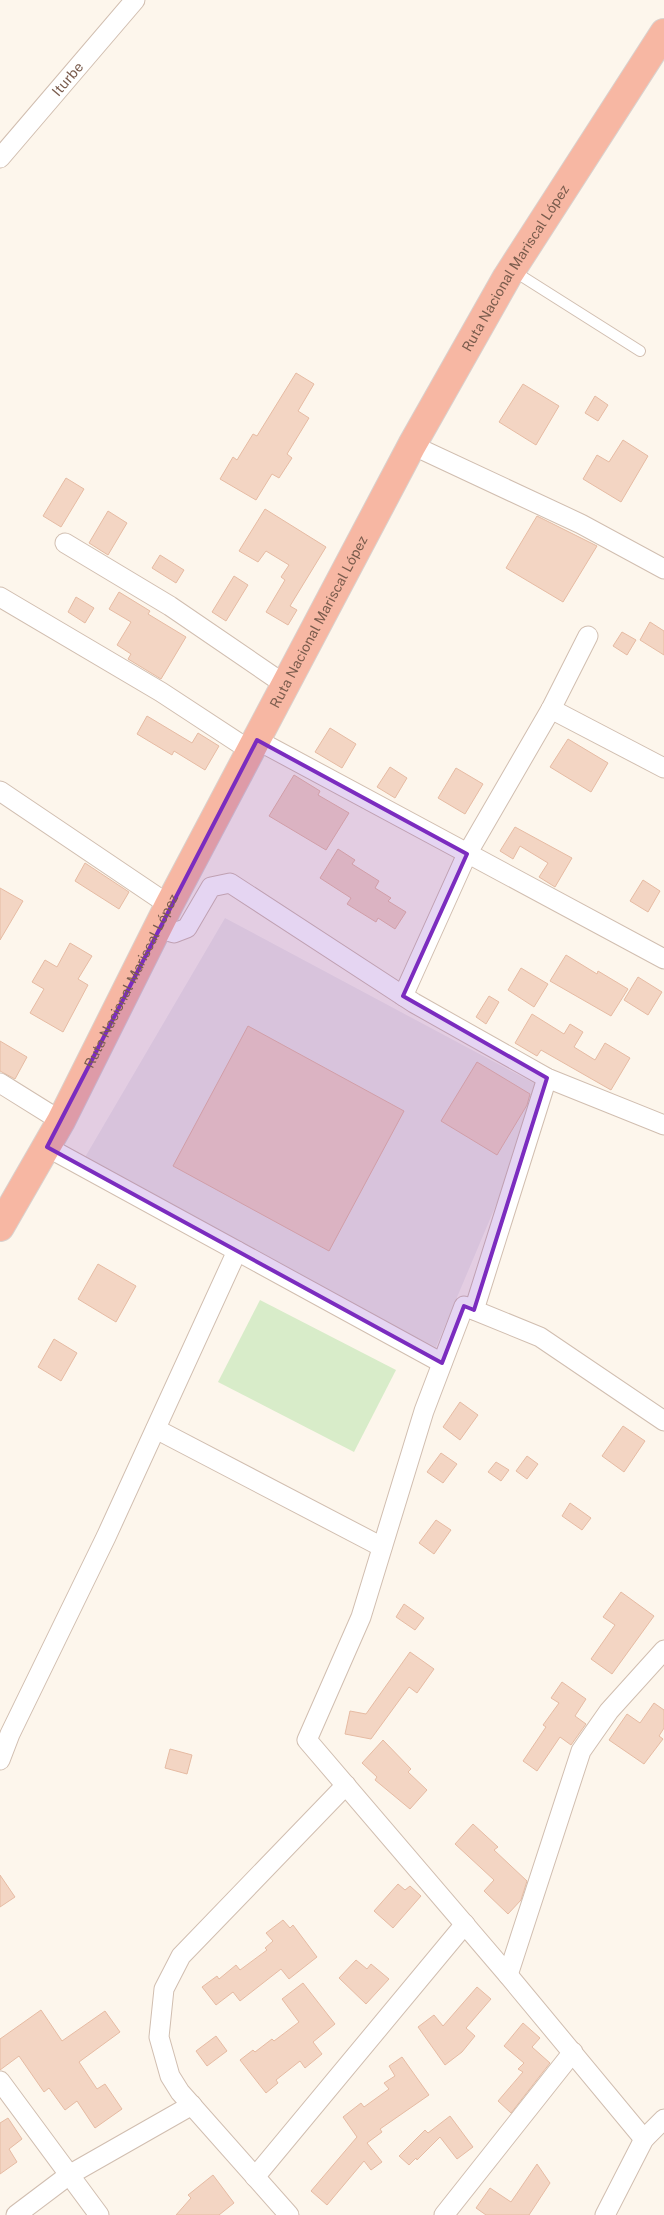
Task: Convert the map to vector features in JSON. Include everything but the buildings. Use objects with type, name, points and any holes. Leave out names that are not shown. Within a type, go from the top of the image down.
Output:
[{"type":"highway","name":"Ruta Nacional Mariscal López","points":[[0,1227],[61,1121],[163,917],[254,746],[284,684],[412,445],[511,270],[664,34]]},
{"type":"street","name":"Iturbe","points":[[0,158],[135,0]]},
{"type":"street","points":[[412,445],[581,524],[664,569]]},
{"type":"street","points":[[65,543],[170,606],[284,684]]},
{"type":"street","points":[[0,597],[254,746],[467,854],[664,959]]},
{"type":"street","points":[[402,996],[467,854],[551,709],[588,636]]},
{"type":"street","points":[[551,709],[664,768]]},
{"type":"street","points":[[0,791],[163,917],[174,933],[187,928],[211,887],[230,883],[402,996],[547,1078],[664,1125]]},
{"type":"street","points":[[474,1310],[547,1078]]},
{"type":"street","points":[[0,1083],[61,1121]]},
{"type":"street","points":[[47,1147],[442,1363]]},
{"type":"street","points":[[0,1760],[10,1734],[106,1537],[237,1251]]},
{"type":"street","points":[[644,2139],[508,1974],[307,1740],[361,1617],[424,1411],[464,1306],[540,1337],[664,1421]]},
{"type":"street","points":[[156,1428],[382,1548]]},
{"type":"street","points":[[508,1974],[581,1751],[609,1712],[664,1650]]},
{"type":"street","points":[[288,2215],[180,2092],[170,2076],[159,2037],[164,1989],[181,1956],[346,1785]]},
{"type":"street","points":[[255,2177],[464,1924]]},
{"type":"street","points":[[444,2215],[573,2052]]},
{"type":"street","points":[[0,2081],[100,2215]]},
{"type":"street","points":[[16,2215],[69,2175],[192,2105]]},
{"type":"street","points":[[605,2215],[644,2139],[664,2119]]},
{"type":"lane","points":[[511,270],[640,351]]},
{"type":"highlighted area","points":[[257,740],[467,854],[403,996],[547,1078],[474,1310],[464,1306],[442,1363],[47,1147]]},
{"type":"shaded area","points":[[225,918],[545,1089],[436,1347],[237,1251],[84,1159]]},
{"type":"green space","points":[[260,1300],[396,1370],[354,1452],[218,1382]]}]
